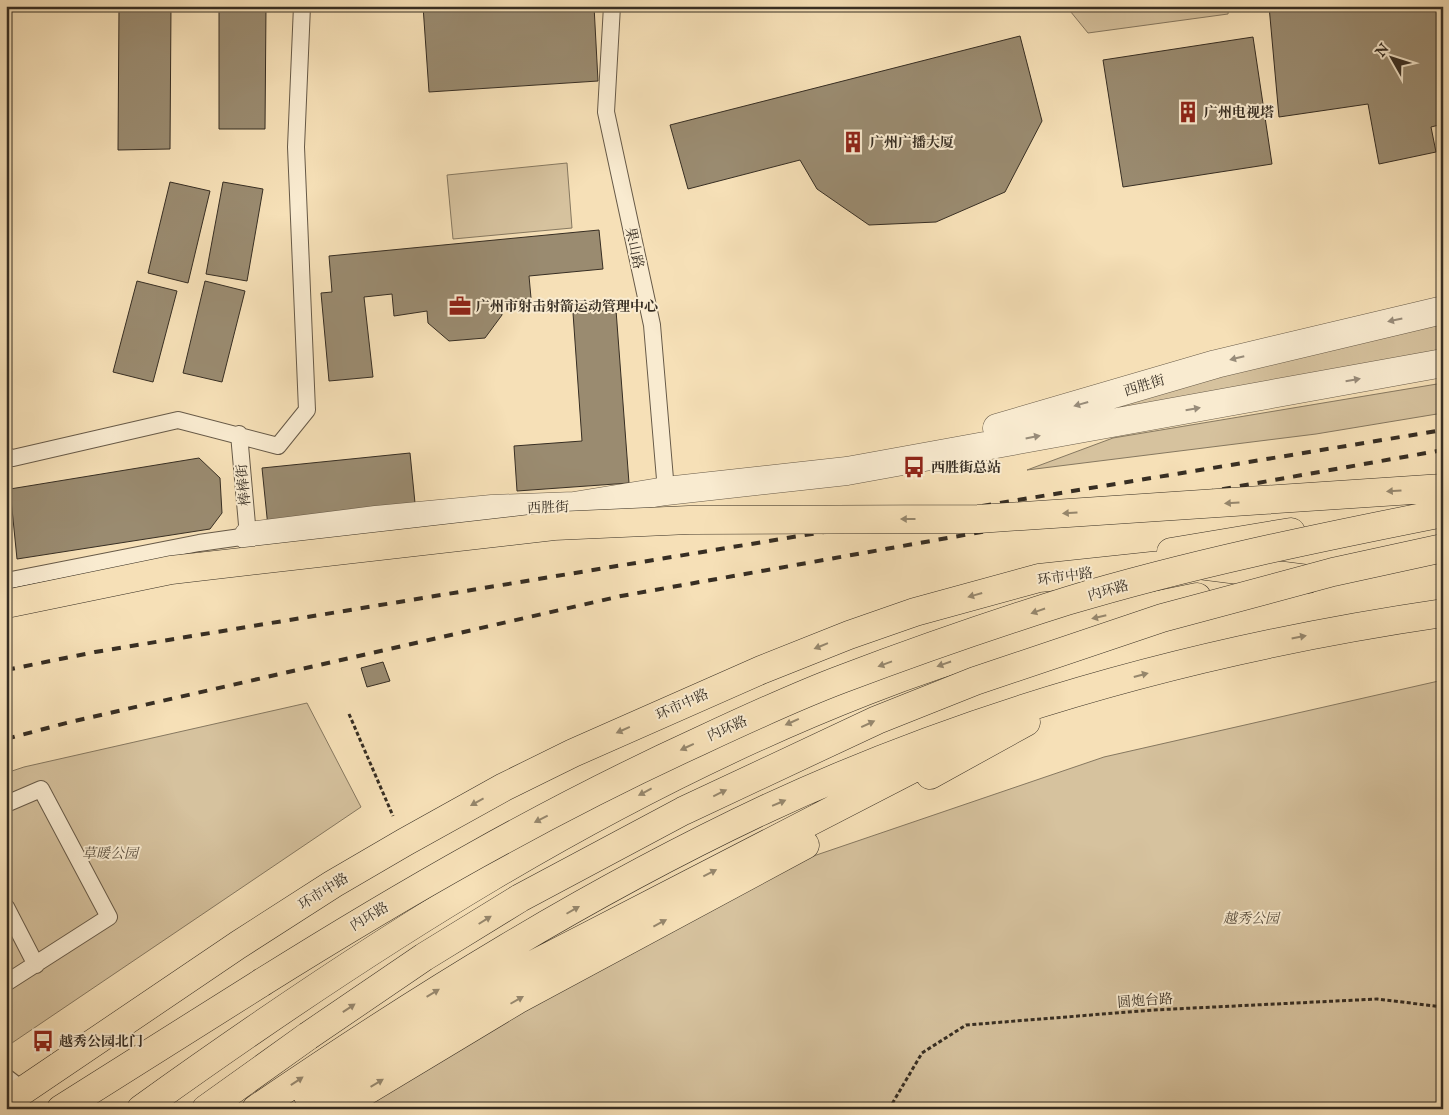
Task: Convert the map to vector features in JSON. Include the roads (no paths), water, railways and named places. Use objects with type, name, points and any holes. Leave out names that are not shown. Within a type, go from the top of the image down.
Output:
[{"type":"highway","points":[[6,604],[171,570],[554,526],[689,520],[978,519],[1443,488]]},
{"type":"highway","points":[[1039,578],[1097,565],[1284,533],[1443,514]]},
{"type":"highway","name":"内环路","points":[[84,1109],[261,983],[361,920],[526,826],[641,768],[839,680],[1066,602],[1135,582],[1311,539],[1443,514]]},
{"type":"highway","points":[[206,1109],[308,1036],[424,957],[520,898],[683,811],[877,720],[1003,671],[1162,618],[1333,572],[1443,548]]},
{"type":"highway","name":"环市中路","points":[[12,1090],[333,884],[504,787],[573,753],[761,670],[849,635],[915,612],[1039,578],[1161,565],[1199,565],[1302,580],[1443,560]]},
{"type":"highway","points":[[142,1109],[321,982],[408,927],[586,824],[650,790],[745,744],[867,691],[1009,641],[1098,617],[1195,597],[1302,580]]},
{"type":"highway","points":[[256,1109],[421,1000],[524,938],[688,848],[768,808],[913,748],[1094,688],[1248,647],[1360,625],[1443,613]]},
{"type":"highway","points":[[288,1109],[438,1017],[513,975],[984,732],[1031,711],[1094,688]]},
{"type":"highway","points":[[336,1109],[517,1000],[826,834],[1033,718],[1094,688]]},
{"type":"highway","points":[[61,1109],[261,983]]},
{"type":"street","name":"西胜街","points":[[847,472],[1216,364],[1443,310]]},
{"type":"street","name":"西胜街","points":[[248,536],[376,520],[492,509],[574,506],[666,491],[847,472],[1443,363]]},
{"type":"lane","points":[[6,456],[13,458],[178,420],[239,434],[278,446],[306,410],[296,148],[302,6]]},
{"type":"lane","name":"果山路","points":[[612,6],[606,112],[652,325],[666,491]]},
{"type":"lane","name":"棒棒街","points":[[239,434],[248,536]]},
{"type":"lane","points":[[6,581],[171,548],[248,536]]},
{"type":"lane","points":[[6,804],[41,789],[110,918],[6,983]]},
{"type":"lane","points":[[6,907],[36,965]]},
{"type":"railway","points":[[6,670],[95,652],[1443,430]]},
{"type":"railway","points":[[6,739],[70,722],[621,596],[1443,450]]},
{"type":"place","name":"广州电视塔","points":[[1188,112]]},
{"type":"place","name":"广州广播大厦","points":[[853,142]]},
{"type":"place","name":"广州市射击射箭运动管理中心","points":[[460,306]]},
{"type":"place","name":"西胜街总站","points":[[914,467]]},
{"type":"place","name":"越秀公园北门","points":[[43,1041]]},
{"type":"park label","name":"草暖公园","points":[[110,853]]},
{"type":"park label","name":"越秀公园","points":[[1251,918]]}]
